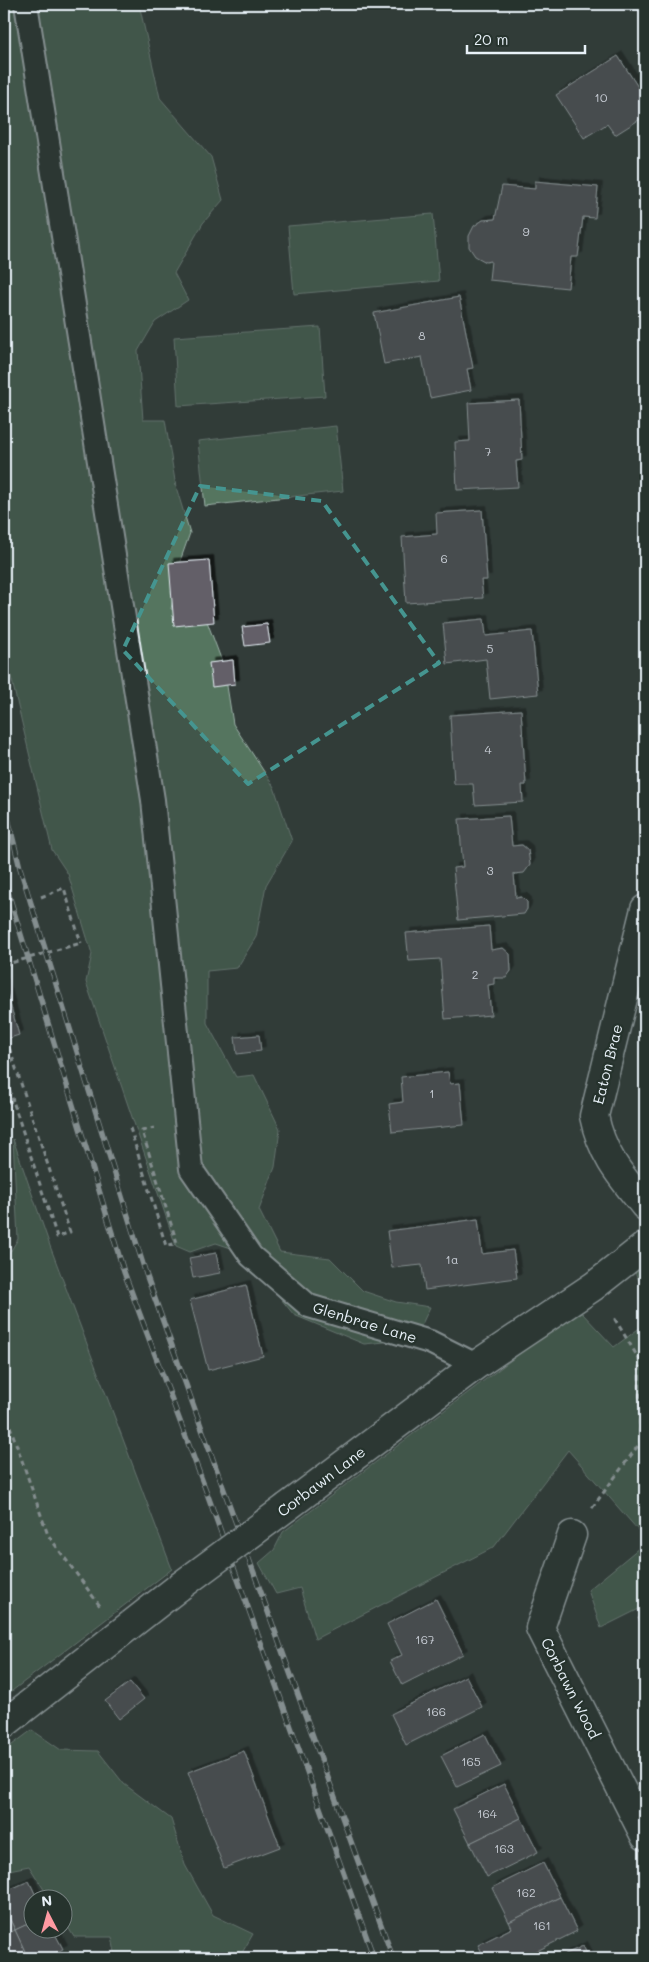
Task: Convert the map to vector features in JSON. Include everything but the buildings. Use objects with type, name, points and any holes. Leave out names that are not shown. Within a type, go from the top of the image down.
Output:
[{"type":"street","name":"Eaton Brae","points":[[645,909],[594,1116],[599,1139],[610,1161],[645,1206]]},
{"type":"street","name":"Corbawn Lane","points":[[4,1724],[113,1637],[476,1365],[594,1286],[645,1246]]},
{"type":"street","name":"Corbawn Wood","points":[[572,1535],[540,1628],[645,1836]]},
{"type":"lane","points":[[26,4],[152,800],[186,1121]]},
{"type":"lane","name":"Glenbrae Lane","points":[[186,1121],[191,1169],[251,1256],[309,1306],[430,1342],[476,1365]]},
{"type":"path","points":[[4,965],[81,943],[64,888],[41,897]]},
{"type":"path","points":[[4,1045],[8,1044],[70,1232],[57,1237],[4,1072]]},
{"type":"path","points":[[4,1103],[13,1101]]},
{"type":"path","points":[[130,1128],[166,1246],[177,1244],[142,1131],[186,1121]]},
{"type":"path","points":[[4,1152],[9,1226],[4,1236]]},
{"type":"path","points":[[572,1535],[640,1443],[639,1359],[594,1286]]},
{"type":"path","points":[[639,1359],[645,1359]]},
{"type":"path","points":[[4,1409],[48,1535],[108,1618],[113,1637]]},
{"type":"highlighted area","points":[[200,486],[322,501],[439,663],[248,784],[123,650]]},
{"type":"green space","points":[[4,4],[139,4],[160,98],[211,157],[223,200],[203,223],[174,273],[188,300],[155,322],[138,351],[143,420],[165,420],[176,487],[190,533],[179,564],[171,609],[205,616],[224,667],[233,724],[274,787],[292,841],[266,885],[256,937],[237,968],[207,971],[207,1023],[236,1077],[254,1075],[280,1129],[275,1167],[259,1210],[280,1252],[330,1258],[363,1291],[396,1302],[430,1307],[415,1339],[364,1344],[294,1315],[243,1252],[216,1243],[190,1252],[176,1246],[86,982],[92,954],[68,874],[52,850],[4,647]]},
{"type":"green space","points":[[433,214],[439,281],[294,294],[288,226]]},
{"type":"green space","points":[[320,327],[325,396],[178,406],[174,337]]},
{"type":"green space","points":[[336,426],[343,491],[205,506],[198,441]]},
{"type":"green space","points":[[13,1139],[50,1246],[172,1569],[4,1697],[4,1262],[18,1239]]},
{"type":"green space","points":[[645,1261],[645,1294],[634,1270]]},
{"type":"green space","points":[[582,1313],[614,1347],[645,1324],[645,1538],[568,1450],[494,1547],[315,1639],[300,1588],[276,1594],[259,1563],[274,1550],[283,1532],[567,1318]]},
{"type":"green space","points":[[645,1543],[645,1606],[601,1628],[588,1590]]},
{"type":"green space","points":[[32,1730],[61,1750],[98,1751],[124,1784],[171,1819],[185,1865],[213,1915],[253,1934],[239,1958],[116,1958],[112,1937],[74,1937],[72,1934],[72,1890],[44,1890],[29,1866],[4,1871],[4,1751]]},
{"type":"railway","points":[[4,802],[20,868],[146,1274],[393,1958]]},
{"type":"railway","points":[[4,879],[124,1272],[208,1496],[374,1958]]}]
